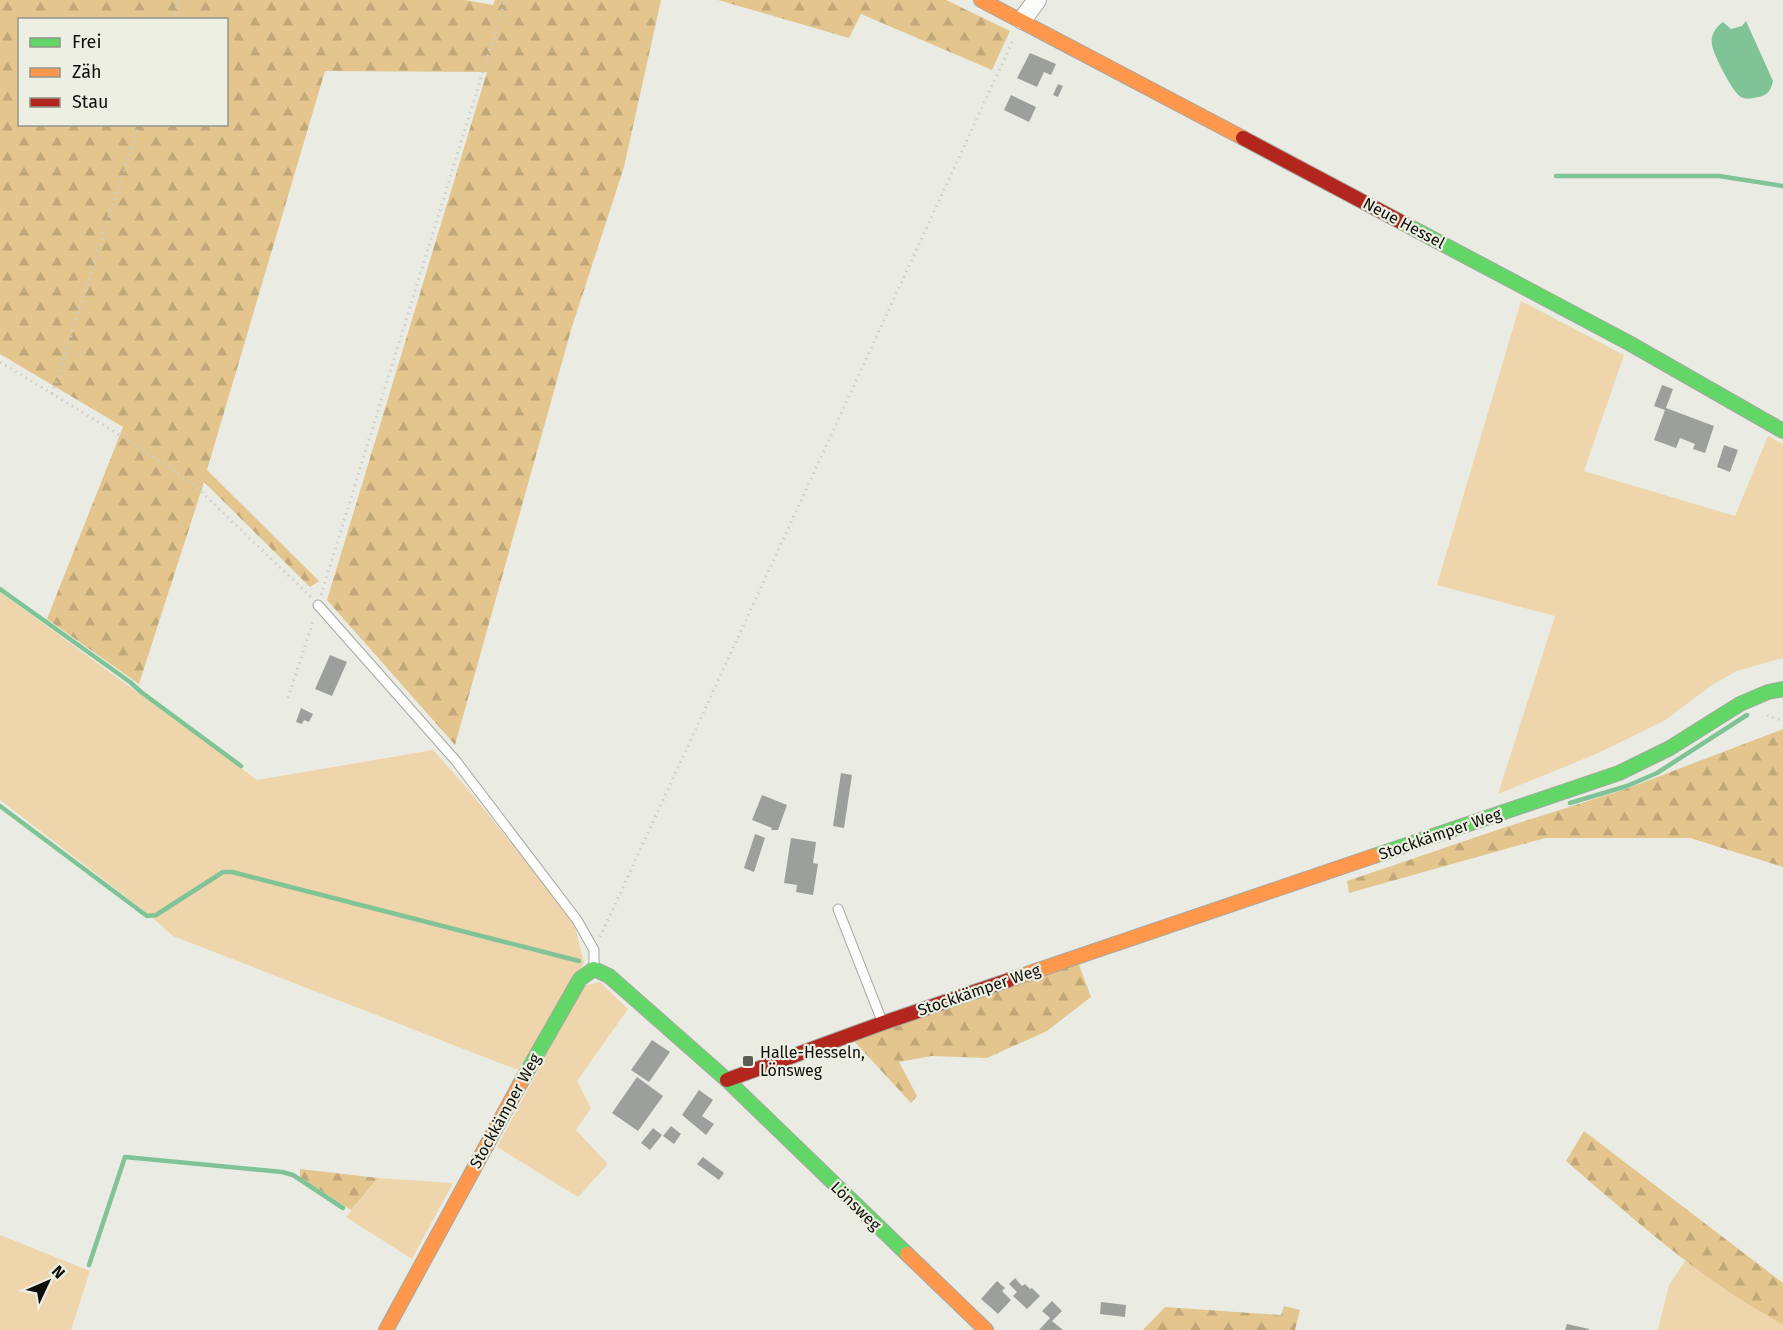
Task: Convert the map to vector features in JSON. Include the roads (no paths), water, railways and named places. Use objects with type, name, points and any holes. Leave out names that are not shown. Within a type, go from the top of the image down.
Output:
[{"type":"street","name":"Neue Hessel","points":[[981,0],[1618,338],[1783,431]]},
{"type":"street","points":[[1022,20],[1037,0]]},
{"type":"street","name":"Stockkämper Weg","points":[[727,1080],[883,1023],[1619,773],[1652,759],[1728,709],[1752,697],[1783,688]]},
{"type":"street","points":[[594,969],[609,976],[727,1080]]},
{"type":"street","name":"Stockkämper Weg","points":[[386,1330],[488,1141],[574,989],[586,973],[594,969]]},
{"type":"street","name":"Lönsweg","points":[[727,1080],[986,1330]]},
{"type":"lane","points":[[318,604],[456,761],[577,920],[594,950],[594,969]]},
{"type":"lane","points":[[838,909],[883,1023]]},
{"type":"waterway","points":[[1556,176],[1719,176],[1783,186]]},
{"type":"waterway","points":[[0,589],[130,682],[241,766]]},
{"type":"waterway","points":[[1570,803],[1627,786],[1657,773],[1747,715]]},
{"type":"waterway","points":[[0,806],[147,916],[156,915],[223,872],[232,872],[579,961]]},
{"type":"waterway","points":[[89,1265],[125,1157],[282,1172],[293,1175],[343,1208]]},
{"type":"place","name":"Halle-Hesseln, Lönsweg","points":[[748,1061]]}]
